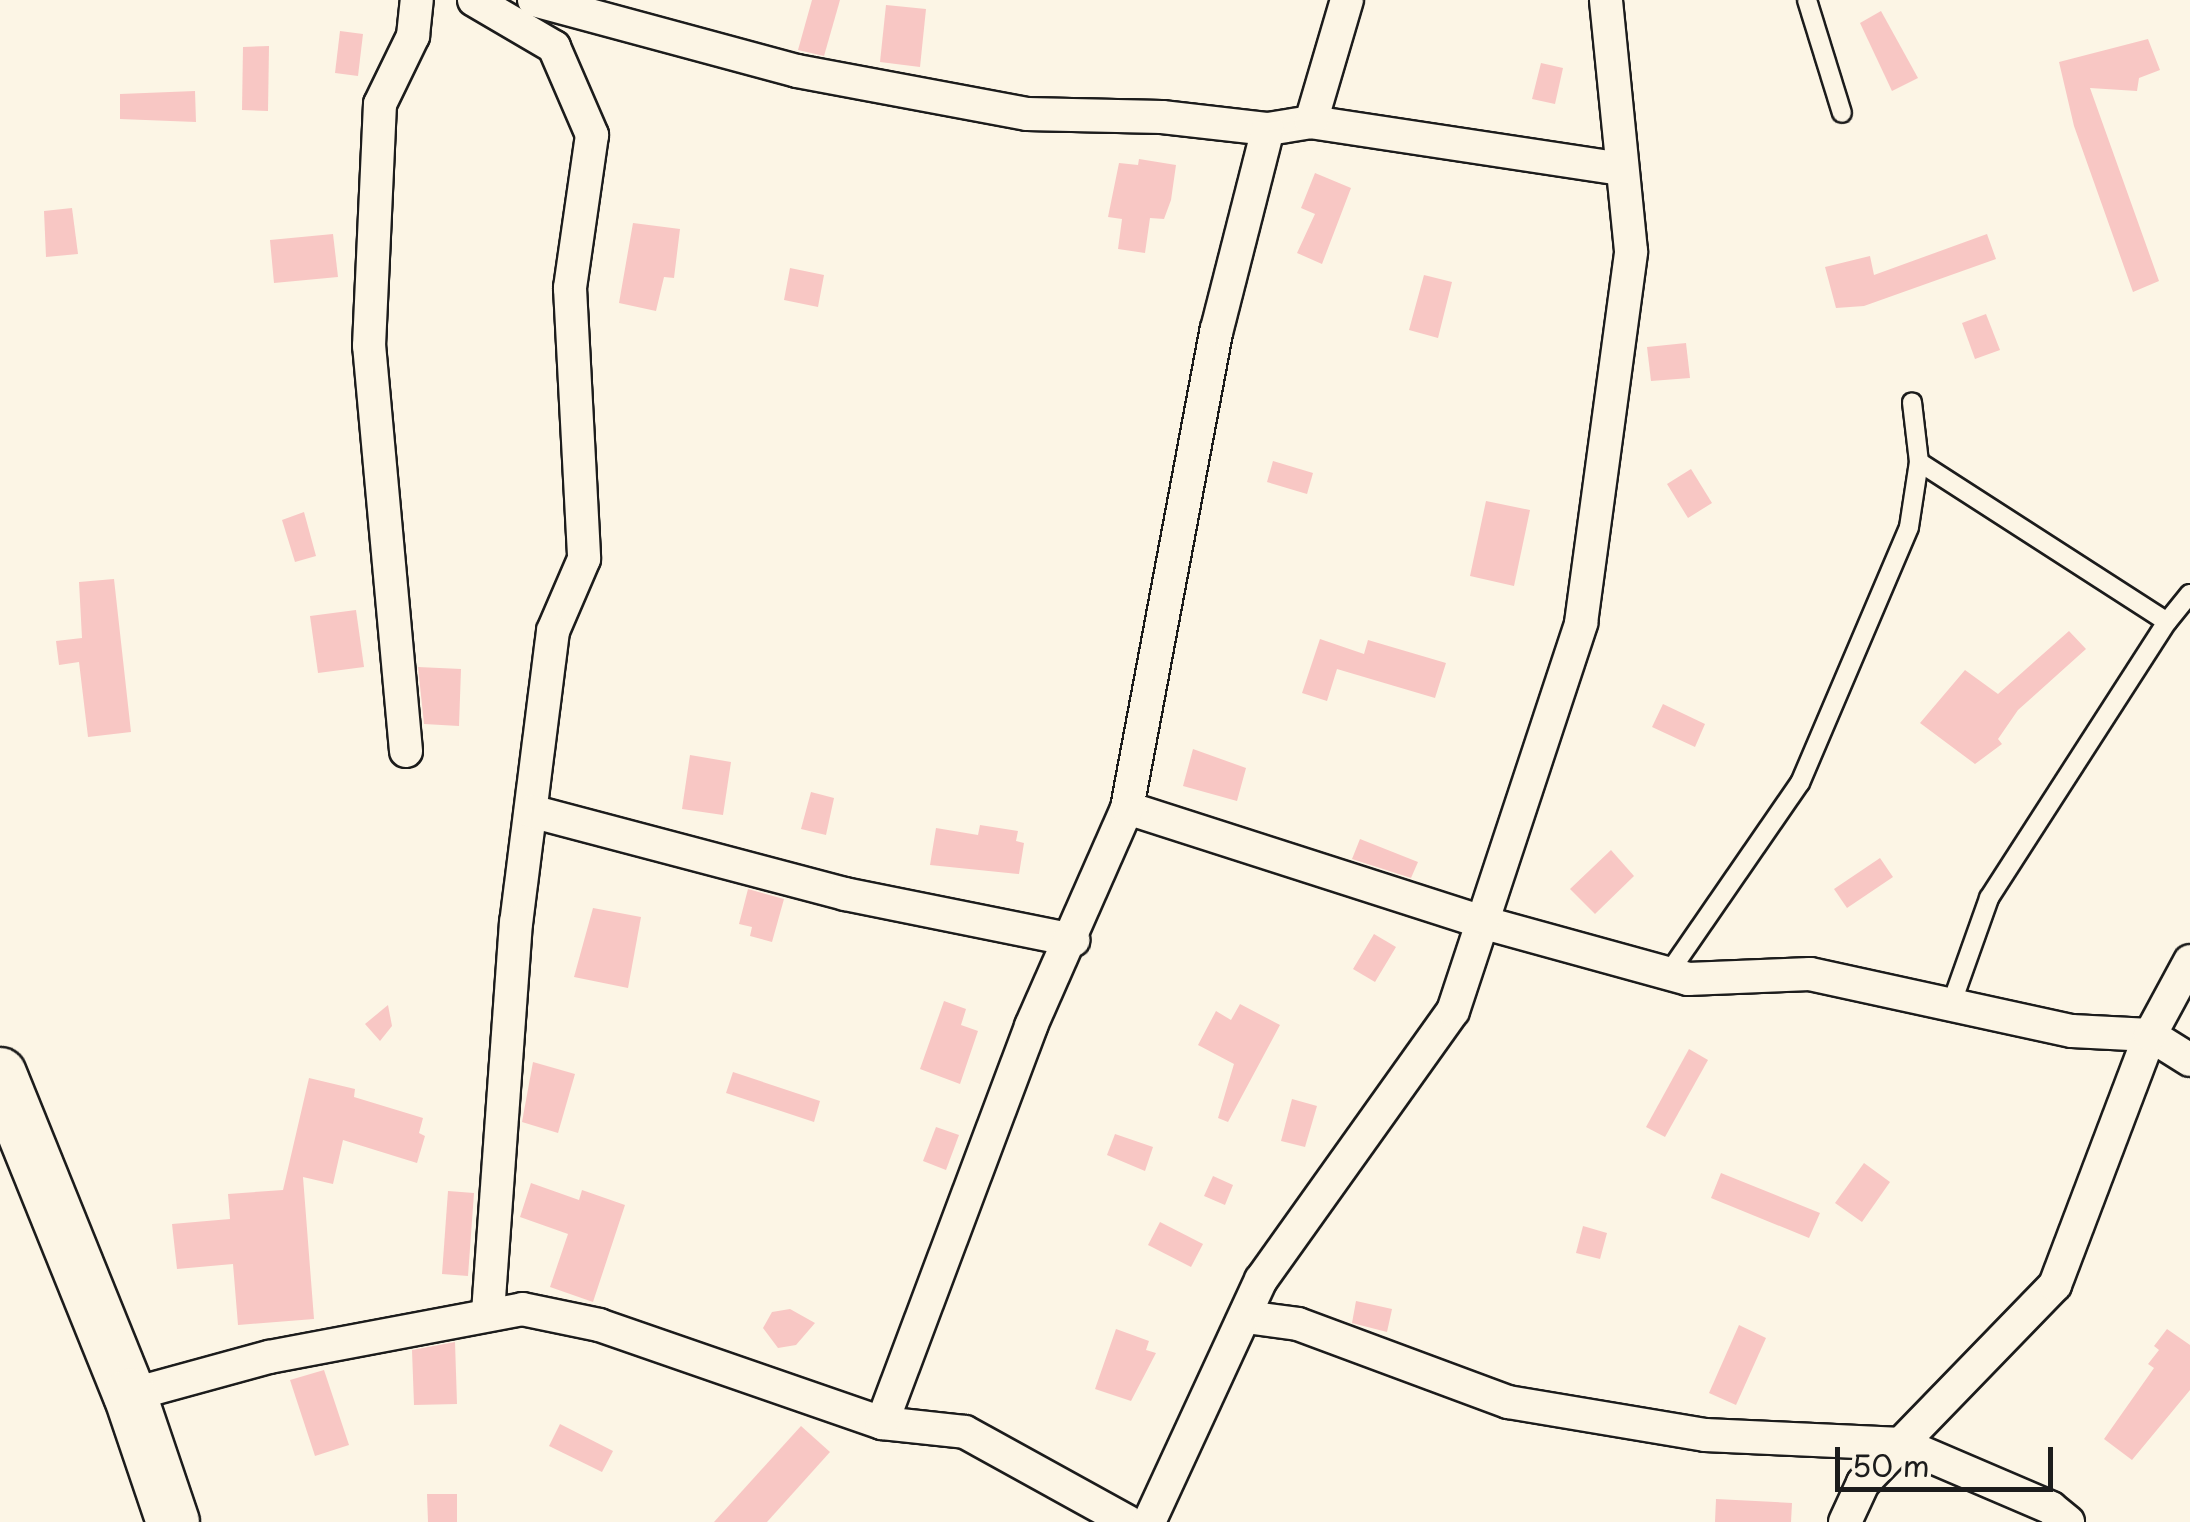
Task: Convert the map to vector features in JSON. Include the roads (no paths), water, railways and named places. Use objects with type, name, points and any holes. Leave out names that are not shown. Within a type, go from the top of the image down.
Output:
[{"type":"main road","points":[[0,1074],[130,1394],[173,1522]]},
{"type":"street","points":[[406,750],[369,346],[380,104],[413,36],[418,0]]},
{"type":"street","points":[[474,0],[554,47],[592,135],[570,288],[584,559],[553,632],[530,811],[488,1314]]},
{"type":"street","points":[[534,0],[797,71],[1027,114],[1162,117],[1268,130],[1311,122],[1622,169]]},
{"type":"street","points":[[1311,122],[1347,0]]},
{"type":"street","points":[[1149,1522],[1261,1280],[1453,1011],[1581,624],[1631,250],[1606,0]]},
{"type":"street","points":[[882,1423],[1031,1026],[1073,940],[1127,808],[1216,330],[1268,130]]},
{"type":"street","points":[[1127,808],[1485,923],[1688,980],[1810,974],[2072,1031],[2150,1036],[2190,1060]]},
{"type":"street","points":[[530,811],[845,894],[1073,940]]},
{"type":"street","points":[[1845,1522],[1863,1483],[2055,1285],[2150,1036],[2190,960]]},
{"type":"street","points":[[130,1394],[270,1357],[522,1309],[599,1326],[882,1423],[965,1432],[1128,1522]]},
{"type":"street","points":[[1246,1317],[1298,1324],[1508,1402],[1705,1435],[1902,1444],[2051,1508],[2068,1522]]},
{"type":"lane","points":[[1806,0],[1842,113]]},
{"type":"lane","points":[[1668,974],[1800,783],[1909,527],[1919,462],[1912,402]]},
{"type":"lane","points":[[1919,462],[2167,622]]},
{"type":"lane","points":[[1951,1006],[1988,898],[2167,622],[2190,594]]}]
